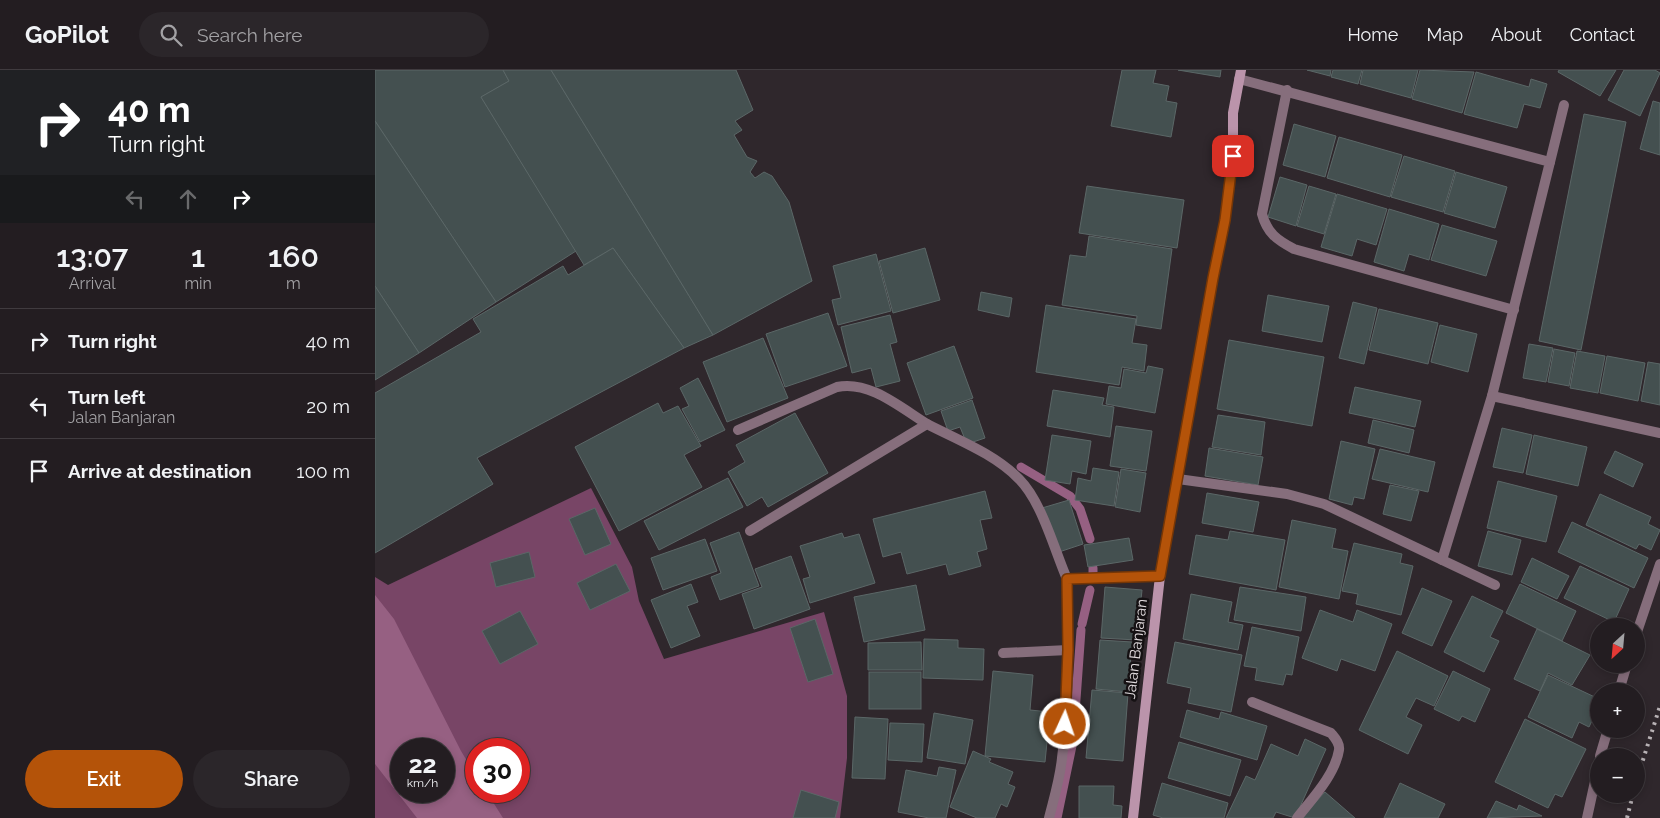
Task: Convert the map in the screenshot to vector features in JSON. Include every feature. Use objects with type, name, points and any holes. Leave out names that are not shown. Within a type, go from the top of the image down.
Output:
[{"type":"street","points":[[1240,74],[1287,90],[1550,162]]},
{"type":"street","name":"Jalan Banjaran","points":[[1133,818],[1160,576],[1225,220],[1233,156],[1233,113],[1240,74]]},
{"type":"street","points":[[1287,90],[1262,214],[1272,236],[1294,249],[1514,310]]},
{"type":"street","points":[[1443,560],[1492,396],[1564,104]]},
{"type":"street","points":[[738,430],[837,387],[854,385],[871,391],[927,424],[1002,464],[1021,480],[1036,505],[1067,579],[1068,650],[1063,751],[1049,818]]},
{"type":"street","points":[[1492,396],[1660,433]]},
{"type":"street","points":[[750,531],[927,424]]},
{"type":"street","points":[[1178,479],[1306,498],[1347,514],[1495,585]]},
{"type":"street","points":[[1642,618],[1660,564]]},
{"type":"street","points":[[1067,579],[1136,575],[1160,576]]},
{"type":"street","points":[[1003,653],[1068,650]]},
{"type":"street","points":[[1252,702],[1331,733],[1337,740],[1339,749],[1328,775],[1297,818]]},
{"type":"street","points":[[1587,818],[1590,803]]},
{"type":"shaded area","points":[[591,488],[632,567],[639,601],[664,659],[824,612],[847,696],[847,758],[840,818],[375,818],[375,577],[388,585]]},
{"type":"shaded area","points":[[375,595],[394,619],[454,738],[390,738],[390,783],[375,764]]},
{"type":"shaded area","points":[[455,739],[465,758],[465,803],[494,803],[503,818],[417,818],[405,803],[455,803]]},
{"type":"building","points":[[375,70],[503,70],[509,81],[481,97],[576,251],[496,302],[375,121]]},
{"type":"building","points":[[503,70],[551,70],[713,335],[684,348],[613,248],[584,265],[481,97],[509,81]]},
{"type":"building","points":[[551,70],[736,70],[753,110],[735,121],[742,130],[734,135],[747,157],[757,161],[750,172],[755,178],[764,172],[772,176],[789,202],[812,281],[713,335]]},
{"type":"building","points":[[1122,70],[1156,70],[1153,83],[1169,86],[1166,101],[1177,103],[1171,137],[1111,126]]},
{"type":"building","points":[[1178,70],[1221,70],[1220,77]]},
{"type":"building","points":[[1307,70],[1331,70],[1330,76]]},
{"type":"building","points":[[1333,70],[1362,70],[1358,84],[1331,77]]},
{"type":"building","points":[[1363,70],[1418,70],[1411,98],[1360,84]]},
{"type":"building","points":[[1420,70],[1474,72],[1462,113],[1412,99]]},
{"type":"building","points":[[1559,70],[1616,70],[1600,96],[1558,72]]},
{"type":"building","points":[[1624,70],[1655,70],[1660,73],[1640,116],[1608,100]]},
{"type":"building","points":[[1476,72],[1529,87],[1531,79],[1547,84],[1540,108],[1524,104],[1517,128],[1464,114]]},
{"type":"building","points":[[1653,101],[1660,103],[1660,155],[1640,149]]},
{"type":"building","points":[[1584,114],[1626,122],[1581,350],[1539,341]]},
{"type":"building","points":[[375,121],[496,302],[419,353],[375,286]]},
{"type":"building","points":[[1294,124],[1336,136],[1325,177],[1283,165]]},
{"type":"building","points":[[1339,137],[1402,155],[1390,197],[1327,178]]},
{"type":"building","points":[[1404,156],[1455,171],[1443,212],[1391,197]]},
{"type":"building","points":[[1456,172],[1507,187],[1495,228],[1444,213]]},
{"type":"building","points":[[1280,177],[1307,185],[1296,226],[1268,217]]},
{"type":"building","points":[[1087,186],[1184,200],[1177,248],[1079,233]]},
{"type":"building","points":[[1309,186],[1336,194],[1324,234],[1297,226]]},
{"type":"building","points":[[1337,194],[1387,209],[1376,245],[1357,239],[1352,256],[1321,247]]},
{"type":"building","points":[[1389,209],[1439,224],[1429,260],[1409,254],[1404,271],[1374,262]]},
{"type":"building","points":[[1442,225],[1497,241],[1486,276],[1431,260]]},
{"type":"building","points":[[1089,236],[1172,249],[1161,329],[1136,325],[1137,316],[1062,305],[1070,255],[1086,257]]},
{"type":"building","points":[[613,248],[684,348],[477,458],[493,484],[375,553],[375,393],[481,332],[473,319],[563,266],[568,275]]},
{"type":"building","points":[[925,248],[940,300],[893,313],[879,261]]},
{"type":"building","points":[[876,254],[891,311],[838,325],[832,300],[841,298],[833,266]]},
{"type":"building","points":[[375,286],[419,353],[375,380]]},
{"type":"building","points":[[981,292],[1012,298],[1009,317],[978,310]]},
{"type":"building","points":[[1268,295],[1329,306],[1322,342],[1262,331]]},
{"type":"building","points":[[1353,302],[1377,308],[1364,364],[1339,358]]},
{"type":"building","points":[[1046,305],[1136,319],[1132,343],[1147,345],[1144,371],[1122,367],[1119,385],[1036,372]]},
{"type":"building","points":[[1379,309],[1438,323],[1428,364],[1369,350]]},
{"type":"building","points":[[828,313],[847,366],[785,387],[766,334]]},
{"type":"building","points":[[890,315],[897,342],[890,344],[900,381],[876,387],[871,368],[852,373],[841,327]]},
{"type":"building","points":[[1440,325],[1477,334],[1468,372],[1431,362]]},
{"type":"building","points":[[763,338],[788,398],[727,422],[703,362]]},
{"type":"building","points":[[1229,340],[1324,357],[1312,426],[1217,409]]},
{"type":"building","points":[[1529,344],[1553,348],[1546,382],[1523,378]]},
{"type":"building","points":[[954,346],[973,398],[926,415],[907,363]]},
{"type":"building","points":[[1554,349],[1575,353],[1569,386],[1548,382]]},
{"type":"building","points":[[1577,351],[1605,356],[1598,393],[1570,388]]},
{"type":"building","points":[[1607,356],[1645,363],[1638,401],[1600,393]]},
{"type":"building","points":[[1648,362],[1660,364],[1660,405],[1641,401]]},
{"type":"building","points":[[1148,366],[1163,369],[1155,413],[1106,404],[1109,386],[1121,388],[1124,369],[1146,373]]},
{"type":"building","points":[[698,378],[725,430],[700,442],[682,409],[689,406],[680,388]]},
{"type":"building","points":[[1355,387],[1421,401],[1415,427],[1349,413]]},
{"type":"building","points":[[1053,390],[1104,398],[1102,405],[1114,407],[1110,437],[1047,426]]},
{"type":"building","points":[[972,400],[985,438],[967,444],[960,427],[948,431],[941,411]]},
{"type":"building","points":[[658,403],[663,413],[678,406],[701,446],[684,455],[702,487],[619,531],[575,447]]},
{"type":"building","points":[[795,413],[828,473],[768,507],[762,497],[747,506],[728,472],[745,462],[736,445]]},
{"type":"building","points":[[1218,415],[1265,422],[1261,455],[1212,447]]},
{"type":"building","points":[[1373,420],[1414,430],[1409,453],[1368,443]]},
{"type":"building","points":[[1116,426],[1152,431],[1146,471],[1110,466]]},
{"type":"building","points":[[1502,428],[1532,435],[1523,473],[1493,467]]},
{"type":"building","points":[[1052,435],[1091,441],[1086,474],[1072,471],[1070,484],[1045,480]]},
{"type":"building","points":[[1534,435],[1587,447],[1578,486],[1526,474]]},
{"type":"building","points":[[1341,441],[1375,449],[1364,499],[1354,497],[1352,505],[1329,499]]},
{"type":"building","points":[[1209,448],[1263,457],[1258,485],[1205,476]]},
{"type":"building","points":[[1380,449],[1435,462],[1428,492],[1372,479]]},
{"type":"building","points":[[1615,451],[1643,464],[1633,487],[1604,473]]},
{"type":"building","points":[[1093,468],[1119,472],[1114,506],[1075,500],[1078,478],[1091,481]]},
{"type":"building","points":[[1121,469],[1146,473],[1140,512],[1115,507]]},
{"type":"building","points":[[728,478],[743,507],[659,550],[644,521]]},
{"type":"building","points":[[1498,481],[1557,496],[1546,542],[1487,528]]},
{"type":"building","points":[[1390,485],[1419,491],[1411,521],[1383,514]]},
{"type":"building","points":[[985,491],[992,518],[980,520],[987,549],[977,552],[981,566],[949,575],[946,564],[907,574],[901,552],[883,557],[873,519]]},
{"type":"building","points":[[1207,493],[1259,502],[1253,532],[1202,523]]},
{"type":"building","points":[[1600,494],[1651,517],[1648,524],[1660,530],[1651,550],[1639,544],[1636,549],[1586,525]]},
{"type":"building","points":[[1069,500],[1083,544],[1056,553],[1042,508]]},
{"type":"building","points":[[595,508],[611,544],[585,555],[569,519]]},
{"type":"building","points":[[1292,520],[1336,529],[1332,548],[1348,551],[1339,599],[1279,587]]},
{"type":"building","points":[[1572,522],[1648,558],[1634,588],[1558,552]]},
{"type":"building","points":[[1230,531],[1285,540],[1276,590],[1189,574],[1196,535],[1228,540]]},
{"type":"building","points":[[1488,531],[1521,540],[1512,575],[1478,566]]},
{"type":"building","points":[[739,532],[759,586],[720,600],[711,577],[721,573],[710,543]]},
{"type":"building","points":[[842,533],[844,538],[859,534],[875,583],[810,603],[803,579],[810,577],[800,546]]},
{"type":"building","points":[[1129,538],[1133,560],[1088,567],[1084,545]]},
{"type":"building","points":[[705,539],[717,571],[663,590],[651,558]]},
{"type":"building","points":[[1354,543],[1402,554],[1400,563],[1413,566],[1401,615],[1356,604],[1358,594],[1342,591]]},
{"type":"building","points":[[529,552],[535,577],[496,587],[490,563]]},
{"type":"building","points":[[791,556],[810,609],[754,629],[742,594],[762,587],[755,569]]},
{"type":"building","points":[[1532,558],[1569,576],[1557,599],[1521,582]]},
{"type":"building","points":[[616,564],[630,591],[590,610],[577,583]]},
{"type":"building","points":[[1580,566],[1629,589],[1616,618],[1606,618],[1564,598]]},
{"type":"building","points":[[691,584],[698,602],[687,606],[700,636],[671,648],[651,600]]},
{"type":"building","points":[[1520,584],[1576,611],[1562,641],[1506,613]]},
{"type":"building","points":[[916,585],[925,630],[864,642],[854,597]]},
{"type":"building","points":[[1105,587],[1142,590],[1137,640],[1101,638]]},
{"type":"building","points":[[1240,587],[1306,597],[1301,631],[1234,620]]},
{"type":"building","points":[[1422,588],[1452,601],[1432,646],[1402,633]]},
{"type":"building","points":[[1191,594],[1232,602],[1228,622],[1243,625],[1238,650],[1183,639]]},
{"type":"building","points":[[1472,596],[1503,611],[1490,637],[1499,641],[1484,672],[1444,652]]},
{"type":"building","points":[[1320,610],[1353,622],[1357,610],[1392,624],[1375,671],[1341,659],[1337,671],[1302,658]]},
{"type":"building","points":[[520,611],[538,644],[500,664],[482,631]]},
{"type":"building","points":[[815,619],[833,674],[808,682],[790,628]]},
{"type":"building","points":[[1252,627],[1299,637],[1292,675],[1286,674],[1283,685],[1255,680],[1257,668],[1244,666]]},
{"type":"building","points":[[1537,629],[1590,655],[1572,685],[1548,673],[1540,691],[1514,679]]},
{"type":"building","points":[[924,639],[958,640],[958,648],[984,649],[983,680],[923,678]]},
{"type":"building","points":[[1100,640],[1132,642],[1128,692],[1096,689]]},
{"type":"building","points":[[921,642],[922,670],[868,670],[868,643]]},
{"type":"building","points":[[1175,642],[1242,655],[1231,712],[1188,703],[1191,688],[1167,683]]},
{"type":"building","points":[[1397,651],[1448,676],[1434,706],[1416,698],[1406,717],[1422,725],[1408,754],[1359,730]]},
{"type":"building","points":[[993,671],[1033,675],[1030,710],[1050,712],[1045,762],[985,756]]},
{"type":"building","points":[[1453,671],[1490,689],[1475,722],[1462,716],[1459,721],[1434,709]]},
{"type":"building","points":[[869,672],[921,672],[921,709],[869,709]]},
{"type":"building","points":[[1548,675],[1590,695],[1590,725],[1589,727],[1579,722],[1572,738],[1528,717]]},
{"type":"building","points":[[1092,690],[1128,693],[1123,761],[1086,758]]},
{"type":"building","points":[[1187,710],[1219,719],[1221,712],[1267,726],[1257,760],[1180,737]]},
{"type":"building","points":[[934,713],[973,720],[965,764],[927,758]]},
{"type":"building","points":[[855,717],[888,719],[885,779],[852,778]]},
{"type":"building","points":[[1525,719],[1586,749],[1562,797],[1555,794],[1548,808],[1495,782]]},
{"type":"building","points":[[890,723],[924,724],[922,762],[888,760]]},
{"type":"building","points":[[1305,739],[1326,749],[1295,818],[1276,812],[1273,818],[1226,818],[1246,776],[1255,780],[1271,744],[1298,756]]},
{"type":"building","points":[[1179,742],[1241,760],[1230,796],[1168,778]]},
{"type":"building","points":[[973,751],[991,759],[989,762],[1013,772],[1008,784],[1015,787],[1007,807],[1001,804],[995,818],[977,818],[950,807]]},
{"type":"building","points":[[939,767],[956,770],[946,818],[929,818],[898,812],[906,770],[937,776]]},
{"type":"building","points":[[1162,783],[1228,803],[1224,818],[1163,818],[1153,815]]},
{"type":"building","points":[[1400,783],[1445,804],[1438,818],[1384,818]]},
{"type":"building","points":[[1079,786],[1114,786],[1113,805],[1122,806],[1121,818],[1079,818]]},
{"type":"building","points":[[801,790],[839,802],[835,818],[793,818]]},
{"type":"building","points":[[1325,792],[1355,818],[1301,818]]},
{"type":"building","points":[[1496,801],[1517,810],[1519,805],[1542,816],[1487,818]]},
{"type":"waterway","points":[[1021,467],[1070,496],[1080,509],[1090,539]]},
{"type":"waterway","points":[[1093,568],[1093,573]]},
{"type":"waterway","points":[[1082,624],[1090,590]]},
{"type":"waterway","points":[[1057,818],[1073,741],[1081,630]]},
{"type":"railway","points":[[1645,754],[1660,706]]},
{"type":"railway","points":[[1627,818],[1631,803]]},
{"type":"route","points":[[1065,724],[1068,650],[1067,579],[1136,575],[1160,576],[1225,220],[1233,156]]}]
